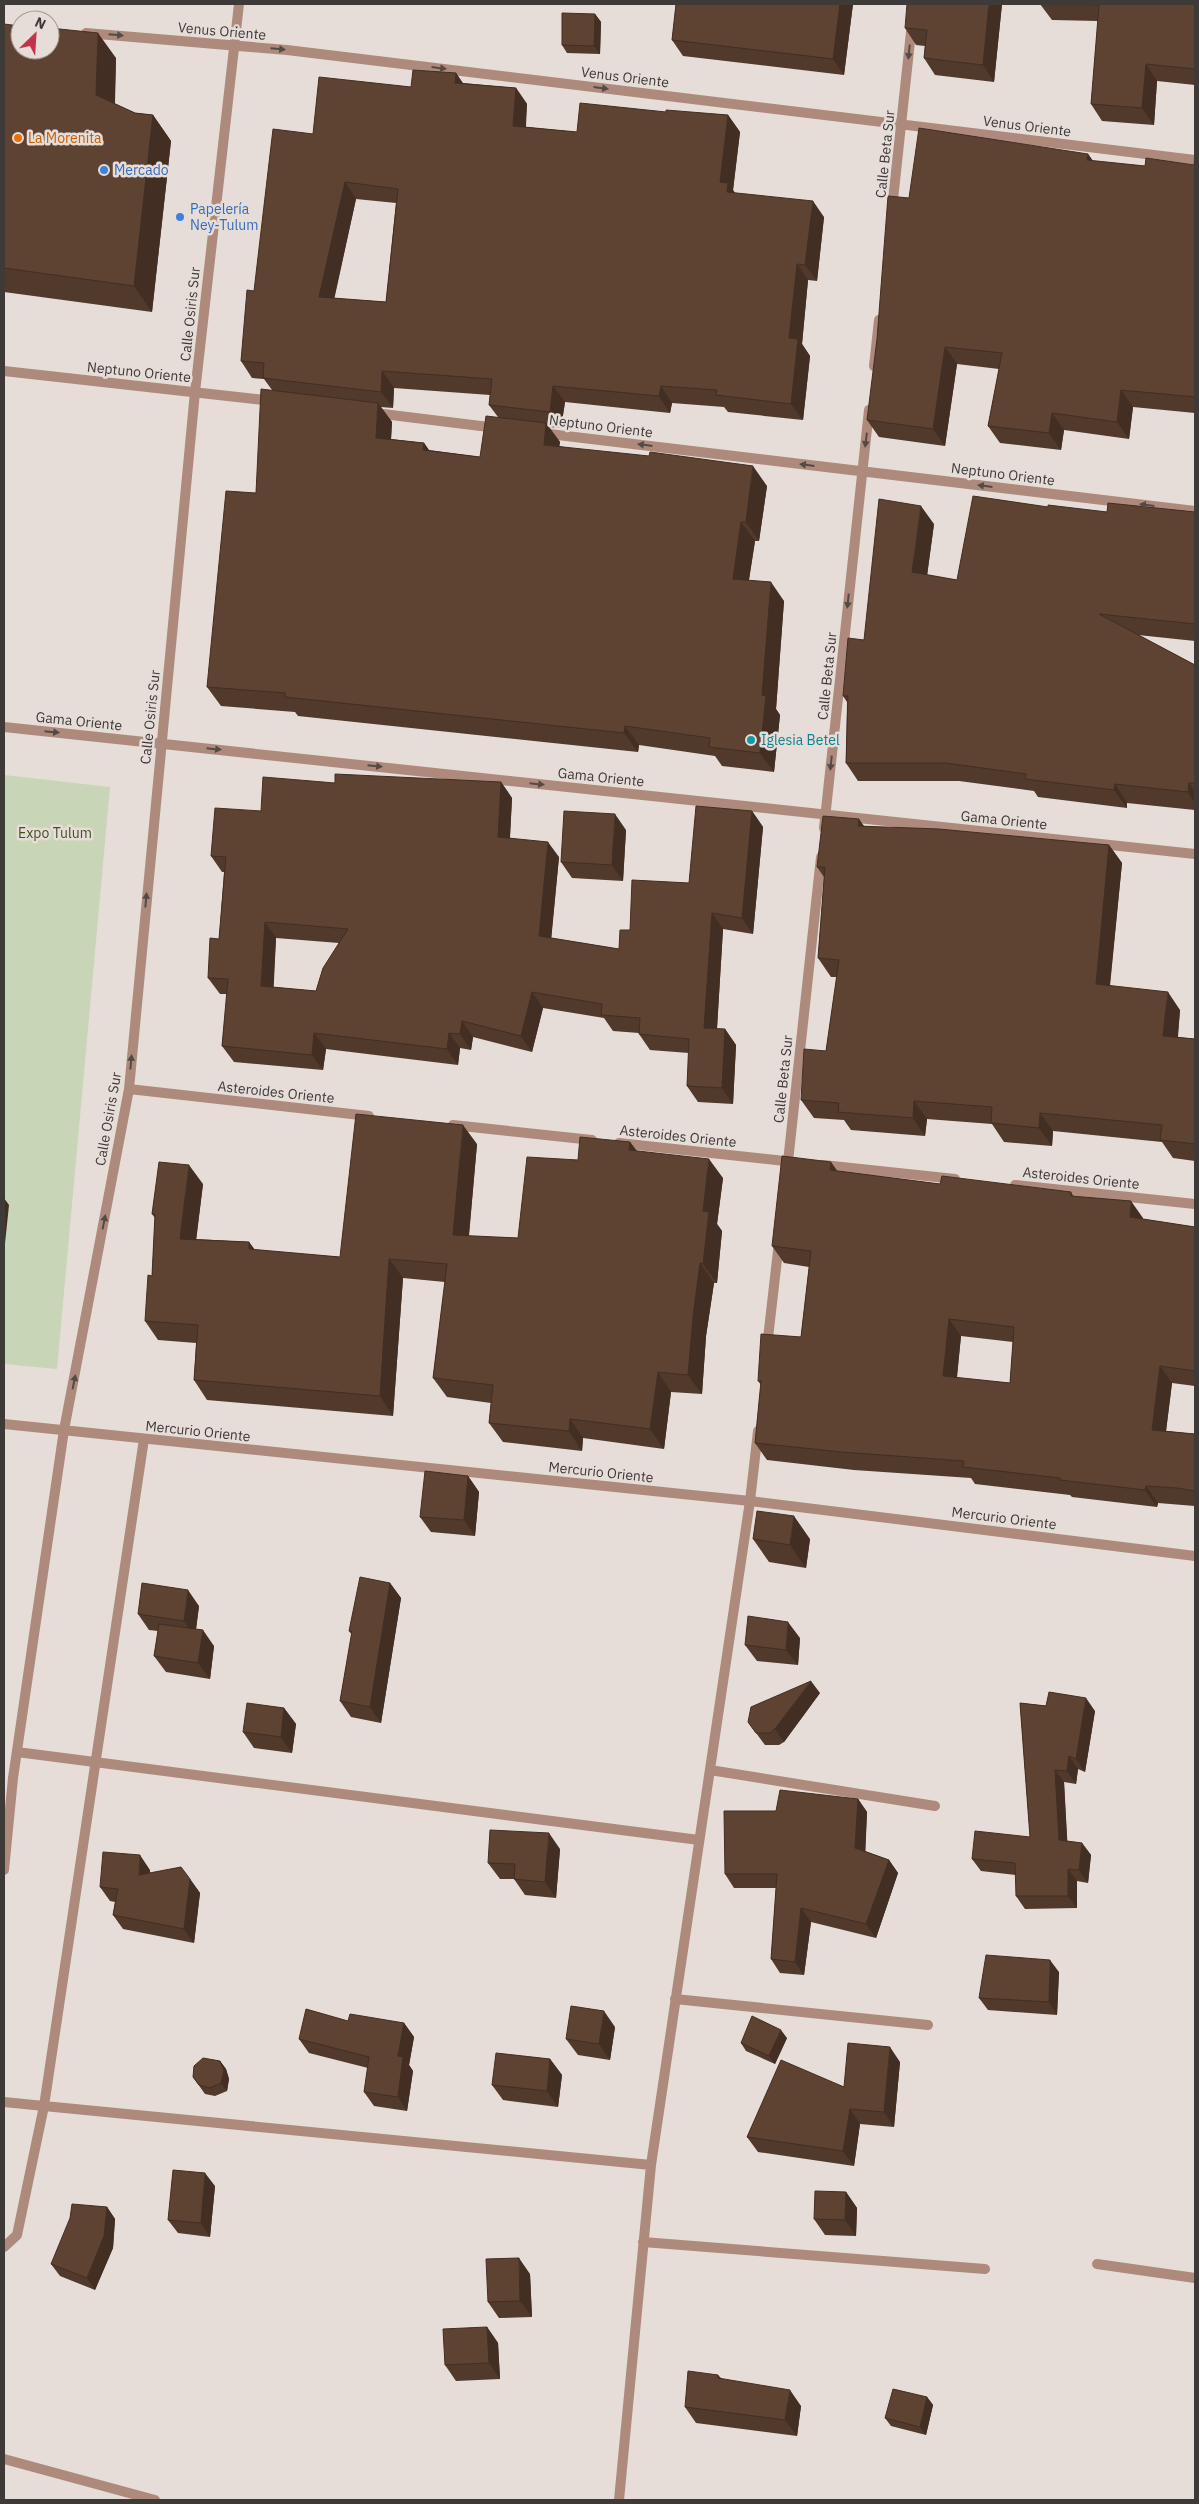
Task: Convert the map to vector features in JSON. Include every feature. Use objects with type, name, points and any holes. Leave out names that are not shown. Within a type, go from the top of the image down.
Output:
[{"type":"street","name":"Calle Osiris Sur","points":[[4,1870],[9,1778],[17,1752],[64,1430],[129,1089],[195,392],[239,4]]},
{"type":"street","name":"Calle Beta Sur","points":[[891,224],[914,4]]},
{"type":"street","name":"Venus Oriente","points":[[79,32],[235,46],[1195,160]]},
{"type":"street","points":[[873,372],[880,313]]},
{"type":"street","name":"Neptuno Oriente","points":[[4,371],[280,402]]},
{"type":"street","name":"Calle Beta Sur","points":[[786,1181],[870,402]]},
{"type":"street","points":[[368,412],[507,429]]},
{"type":"street","name":"Neptuno Oriente","points":[[526,431],[1195,511]]},
{"type":"street","name":"Gama Oriente","points":[[4,727],[1195,854]]},
{"type":"street","name":"Asteroides Oriente","points":[[129,1089],[381,1117]]},
{"type":"street","name":"Asteroides Oriente","points":[[440,1124],[967,1180]]},
{"type":"street","name":"Asteroides Oriente","points":[[1006,1184],[1195,1204]]},
{"type":"street","points":[[766,1356],[780,1229]]},
{"type":"street","points":[[619,2500],[651,2165],[750,1501],[759,1423]]},
{"type":"street","name":"Mercurio Oriente","points":[[4,1424],[750,1501],[1195,1556]]},
{"type":"street","points":[[4,2246],[17,2235],[44,2106],[144,1439]]},
{"type":"street","points":[[17,1752],[95,1764],[699,1840]]},
{"type":"street","points":[[710,1770],[935,1806]]},
{"type":"street","points":[[675,1999],[928,2025]]},
{"type":"street","points":[[4,2102],[651,2165]]},
{"type":"street","points":[[643,2242],[985,2268]]},
{"type":"street","points":[[1097,2264],[1195,2278]]},
{"type":"street","points":[[4,2459],[155,2500]]},
{"type":"green space","name":"Expo Tulum","points":[[4,775],[110,787],[57,1369],[4,1364]]},
{"type":"building","points":[[676,4],[840,4],[833,59],[672,40]]},
{"type":"building","points":[[907,4],[989,4],[983,65],[924,58],[927,30],[905,28]]},
{"type":"building","points":[[1069,4],[1195,4],[1195,69],[1146,64],[1142,108],[1091,104],[1099,5]]},
{"type":"building","points":[[562,13],[595,14],[594,46],[562,45]]},
{"type":"building","points":[[4,24],[10,25],[10,60],[60,60],[60,29],[98,33],[96,95],[135,113],[153,115],[134,286],[4,268]]},
{"type":"building","points":[[413,70],[456,73],[455,83],[516,88],[513,126],[577,132],[580,103],[666,112],[666,110],[728,115],[720,182],[728,183],[727,192],[813,201],[805,265],[797,264],[789,338],[798,339],[791,404],[716,395],[717,390],[661,386],[659,396],[553,386],[550,412],[489,405],[492,379],[382,371],[381,392],[263,378],[264,363],[241,361],[247,290],[254,291],[273,129],[313,134],[319,77],[411,87]],"holes":[[[345,182],[398,189],[386,302],[319,297]]]},
{"type":"building","points":[[919,128],[1088,154],[1087,160],[1145,166],[1146,158],[1194,165],[1195,155],[1195,397],[1121,390],[1117,422],[1052,413],[1049,433],[988,426],[1002,353],[945,347],[933,429],[867,420],[877,339],[888,196],[909,198]]},
{"type":"building","points":[[261,389],[378,403],[376,438],[424,443],[423,450],[480,457],[486,416],[546,423],[544,445],[649,456],[650,452],[753,466],[746,522],[741,522],[733,579],[771,582],[762,695],[766,696],[760,753],[709,747],[710,738],[625,726],[624,733],[285,697],[285,693],[207,687],[226,491],[256,493]]},
{"type":"building","points":[[973,496],[1048,507],[1048,505],[1107,512],[1108,503],[1195,512],[1195,624],[1099,614],[1195,665],[1195,783],[1189,783],[1188,792],[1115,784],[1114,790],[1025,779],[1026,774],[946,763],[846,763],[848,696],[843,696],[848,638],[864,640],[879,499],[921,506],[912,572],[957,580]]},
{"type":"building","points":[[335,774],[501,782],[498,837],[548,842],[539,936],[619,949],[620,930],[630,930],[632,880],[689,883],[696,806],[752,811],[742,918],[712,913],[704,1028],[725,1029],[722,1088],[687,1086],[689,1039],[639,1034],[640,1018],[601,1015],[602,1004],[532,992],[521,1036],[462,1021],[460,1034],[449,1033],[447,1049],[314,1033],[312,1055],[222,1046],[228,979],[208,978],[210,938],[219,939],[226,857],[211,856],[215,808],[261,811],[263,777],[335,783]],"holes":[[[265,922],[348,929],[323,968],[316,991],[261,986]]]},
{"type":"building","points":[[564,811],[615,814],[612,865],[561,862]]},
{"type":"building","points":[[823,816],[859,819],[858,826],[939,829],[1109,845],[1096,984],[1168,992],[1163,1036],[1195,1039],[1195,1144],[1160,1140],[1162,1125],[1040,1113],[1039,1128],[991,1123],[992,1107],[914,1101],[913,1118],[838,1112],[839,1103],[801,1100],[804,1049],[826,1051],[839,960],[818,958],[825,867],[817,867]]},
{"type":"building","points":[[356,1114],[463,1125],[453,1235],[518,1238],[527,1157],[578,1160],[580,1137],[630,1142],[629,1150],[709,1159],[703,1211],[709,1212],[703,1264],[700,1263],[693,1317],[688,1375],[658,1372],[650,1429],[570,1419],[569,1431],[489,1423],[493,1385],[433,1378],[447,1264],[389,1259],[380,1396],[194,1380],[198,1325],[145,1321],[148,1275],[152,1276],[155,1214],[152,1214],[159,1162],[189,1165],[180,1239],[249,1242],[249,1249],[340,1257]]},
{"type":"building","points":[[782,1156],[831,1162],[830,1170],[940,1184],[942,1176],[1071,1192],[1071,1196],[1131,1201],[1130,1217],[1195,1227],[1195,1371],[1160,1366],[1152,1430],[1195,1434],[1195,1491],[1146,1486],[1145,1490],[1060,1480],[1060,1478],[963,1467],[964,1461],[842,1452],[755,1443],[761,1381],[758,1381],[761,1334],[801,1337],[811,1251],[772,1246]],"holes":[[[949,1319],[1014,1327],[1010,1383],[943,1376]]]},
{"type":"building","points":[[425,1471],[468,1476],[464,1520],[420,1517]]},
{"type":"building","points":[[757,1511],[794,1516],[790,1545],[753,1539]]},
{"type":"building","points":[[360,1577],[390,1583],[370,1707],[340,1701],[352,1631],[349,1631]]},
{"type":"building","points":[[142,1583],[188,1590],[184,1621],[138,1614]]},
{"type":"building","points":[[748,1616],[788,1622],[786,1650],[745,1645]]},
{"type":"building","points":[[159,1624],[203,1630],[198,1663],[154,1656]]},
{"type":"building","points":[[811,1681],[775,1729],[770,1733],[756,1733],[748,1722],[751,1707]]},
{"type":"building","points":[[1049,1692],[1086,1698],[1076,1759],[1069,1756],[1067,1771],[1055,1770],[1059,1840],[1082,1843],[1079,1870],[1068,1869],[1068,1896],[1016,1896],[1015,1863],[972,1859],[975,1831],[1030,1837],[1020,1703],[1046,1706]]},
{"type":"building","points":[[247,1703],[284,1708],[281,1737],[243,1732]]},
{"type":"building","points":[[780,1790],[858,1799],[855,1848],[889,1860],[866,1924],[801,1908],[795,1962],[771,1959],[777,1874],[725,1874],[724,1811],[776,1811]]},
{"type":"building","points":[[490,1830],[549,1833],[545,1882],[514,1879],[515,1864],[488,1863]]},
{"type":"building","points":[[103,1852],[140,1855],[139,1875],[181,1867],[190,1879],[184,1929],[113,1915],[118,1889],[100,1887]]},
{"type":"building","points":[[986,1955],[1050,1960],[1049,2002],[979,1998]]},
{"type":"building","points":[[571,2006],[604,2011],[599,2044],[566,2039]]},
{"type":"building","points":[[306,2009],[348,2021],[350,2014],[404,2023],[398,2056],[403,2057],[398,2097],[364,2092],[369,2057],[299,2039]]},
{"type":"building","points":[[752,2016],[781,2030],[769,2056],[741,2043]]},
{"type":"building","points":[[848,2043],[890,2047],[884,2112],[850,2109],[843,2151],[747,2137],[781,2060],[844,2087]]},
{"type":"building","points":[[496,2053],[550,2059],[547,2091],[492,2085]]},
{"type":"building","points":[[203,2058],[220,2061],[224,2071],[221,2083],[210,2088],[199,2085],[193,2077],[194,2066]]},
{"type":"building","points":[[173,2170],[205,2173],[201,2223],[168,2220]]},
{"type":"building","points":[[815,2191],[846,2192],[845,2220],[814,2219]]},
{"type":"building","points":[[72,2204],[107,2207],[104,2236],[87,2278],[51,2264],[70,2218]]},
{"type":"building","points":[[519,2258],[520,2301],[488,2302],[486,2259]]},
{"type":"building","points":[[487,2327],[489,2363],[445,2365],[443,2329]]},
{"type":"building","points":[[688,2371],[718,2375],[718,2378],[790,2390],[785,2420],[685,2407]]},
{"type":"building","points":[[893,2389],[927,2397],[920,2427],[885,2418]]},
{"type":"place","name":"La Morenita","points":[[18,138]]},
{"type":"place","name":"Mercado","points":[[104,170]]},
{"type":"place","name":"Papelería Ney-Tulum","points":[[180,217]]},
{"type":"place","name":"Iglesia Betel","points":[[751,740]]}]
